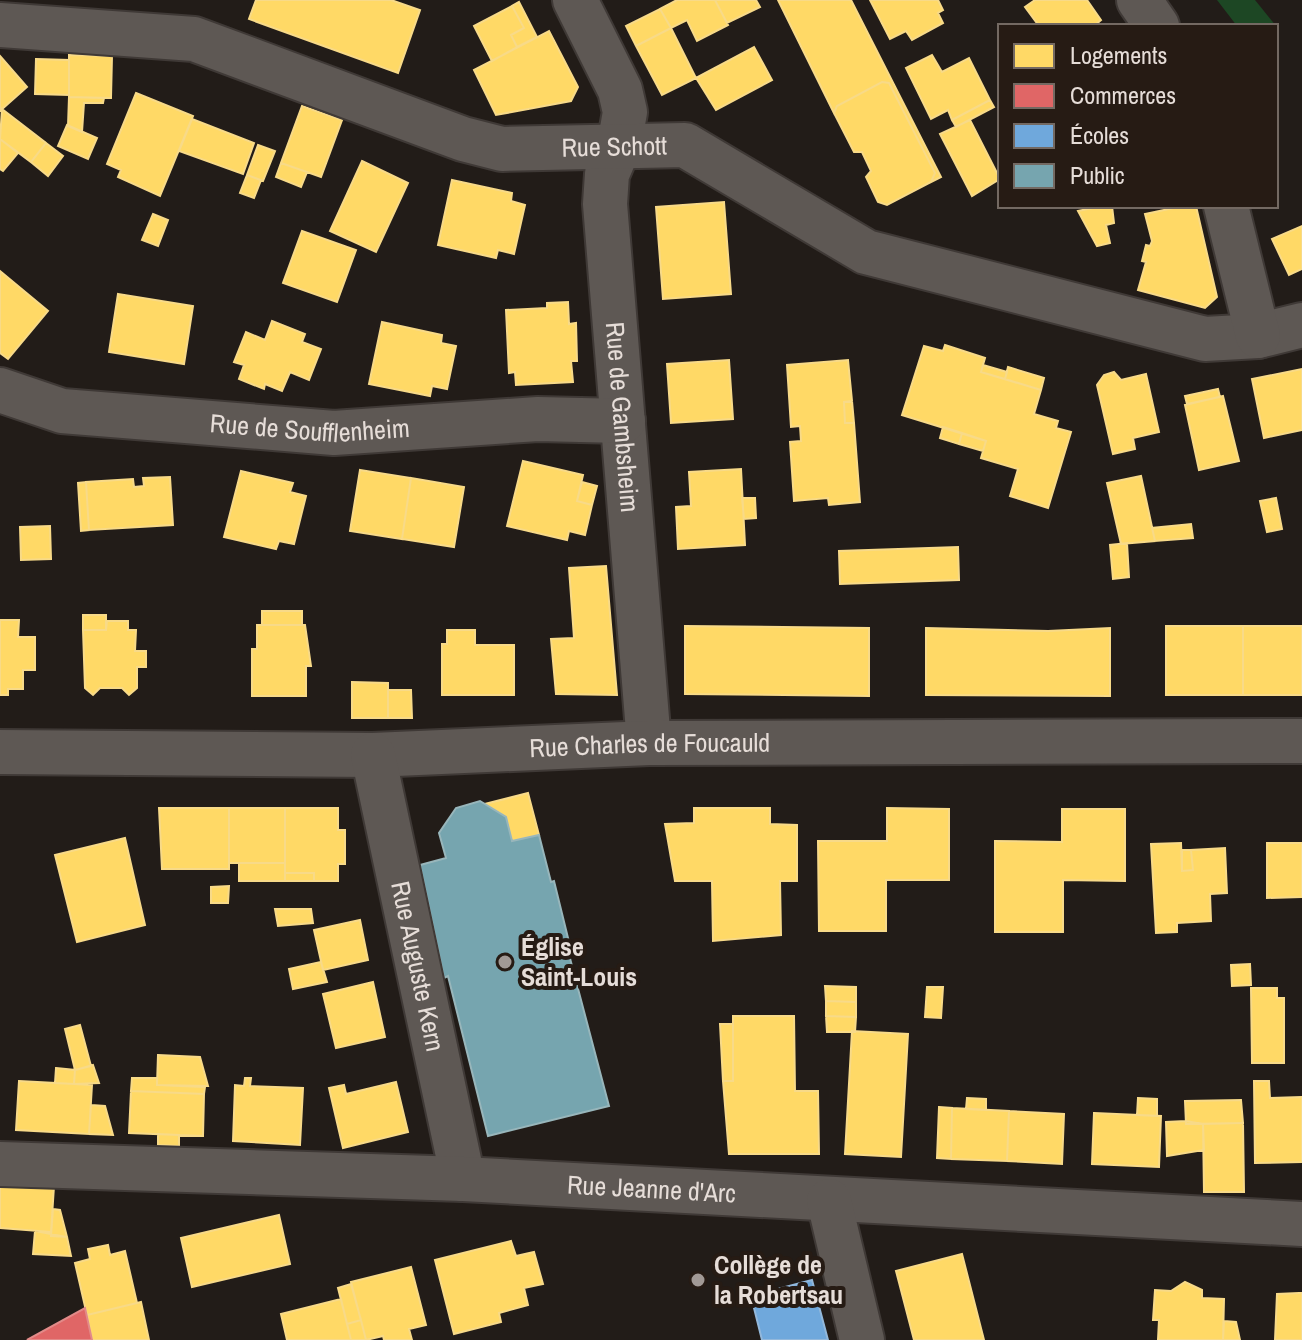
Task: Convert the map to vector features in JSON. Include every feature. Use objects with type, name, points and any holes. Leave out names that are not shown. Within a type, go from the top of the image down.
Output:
[{"type":"street","name":"Rue de Gambsheim","points":[[575,0],[620,90],[625,112],[619,146],[607,174],[605,204],[649,743]]},
{"type":"street","points":[[1139,0],[1156,24]]},
{"type":"street","name":"Rue Schott","points":[[0,25],[194,39],[463,139],[502,149],[685,145],[866,252],[1205,339],[1258,336],[1302,325]]},
{"type":"street","points":[[1226,208],[1258,336]]},
{"type":"street","name":"Rue de Soufflenheim","points":[[0,390],[62,411],[334,433],[538,419],[623,421]]},
{"type":"street","name":"Rue Charles de Foucauld","points":[[0,752],[373,755],[649,743],[1301,741]]},
{"type":"street","name":"Rue Auguste Kern","points":[[373,755],[463,1179]]},
{"type":"street","name":"Rue Jeanne d'Arc","points":[[0,1164],[463,1179],[1302,1224]]},
{"type":"street","points":[[829,1201],[862,1340]]},
{"type":"green space","points":[[1217,0],[1255,0],[1274,24],[1235,24]]},
{"type":"building: Logements","points":[[256,0],[391,0],[420,10],[398,73],[249,19]]},
{"type":"building: Logements","points":[[677,0],[715,0],[728,25],[697,41],[687,20],[671,28],[660,9]]},
{"type":"building: Logements","points":[[715,0],[756,0],[760,7],[727,23]]},
{"type":"building: Logements","points":[[778,0],[851,0],[941,177],[931,182],[935,173],[889,83],[882,82],[837,106],[834,113]]},
{"type":"building: Logements","points":[[870,0],[938,0],[943,10],[938,13],[943,23],[912,40],[906,31],[890,39]]},
{"type":"building: Logements","points":[[1035,0],[1087,0],[1101,20],[1096,24],[1038,24],[1025,7]]},
{"type":"building: Logements","points":[[519,2],[537,37],[517,47],[511,35],[524,28],[512,6]]},
{"type":"building: Logements","points":[[512,6],[524,28],[511,35],[517,47],[492,61],[474,26]]},
{"type":"building: Logements","points":[[660,9],[671,28],[636,46],[626,26]]},
{"type":"building: Logements","points":[[671,28],[696,78],[662,95],[636,46]]},
{"type":"building: Logements","points":[[549,31],[578,87],[571,101],[496,115],[474,70]]},
{"type":"building: Logements","points":[[754,47],[772,80],[716,110],[696,78]]},
{"type":"building: Logements","points":[[69,55],[112,56],[111,98],[69,97]]},
{"type":"building: Logements","points":[[932,55],[942,72],[969,58],[990,100],[952,120],[948,110],[931,119],[906,68]]},
{"type":"building: Logements","points":[[0,56],[27,87],[0,111]]},
{"type":"building: Logements","points":[[36,59],[69,60],[69,95],[35,94]]},
{"type":"building: Logements","points":[[882,82],[889,83],[935,173],[931,182],[887,205],[878,202],[866,177],[871,171],[862,152],[854,152],[834,113],[837,106]]},
{"type":"building: Logements","points":[[136,93],[193,116],[160,196],[118,177],[121,170],[107,164]]},
{"type":"building: Logements","points":[[69,97],[104,98],[103,103],[84,103],[82,132],[68,126]]},
{"type":"building: Logements","points":[[990,100],[994,107],[956,127],[952,120]]},
{"type":"building: Logements","points":[[302,106],[342,120],[321,177],[281,163]]},
{"type":"building: Logements","points":[[2,109],[46,143],[31,162],[0,139]]},
{"type":"building: Logements","points":[[192,119],[254,143],[243,174],[179,151]]},
{"type":"building: Logements","points":[[970,120],[998,180],[972,196],[940,134]]},
{"type":"building: Logements","points":[[67,125],[97,138],[88,159],[58,146]]},
{"type":"building: Logements","points":[[0,139],[18,153],[3,171],[0,169]]},
{"type":"building: Logements","points":[[46,143],[63,156],[48,176],[31,162]]},
{"type":"building: Logements","points":[[258,145],[275,151],[263,181],[247,175]]},
{"type":"building: Logements","points":[[362,161],[408,183],[376,252],[330,231]]},
{"type":"building: Logements","points":[[281,163],[307,172],[301,187],[276,177]]},
{"type":"building: Logements","points":[[247,175],[261,180],[254,198],[240,193]]},
{"type":"building: Logements","points":[[452,180],[512,193],[511,201],[525,205],[514,254],[498,250],[496,258],[438,245]]},
{"type":"building: Logements","points":[[724,202],[731,294],[663,299],[656,207]]},
{"type":"building: Logements","points":[[1112,208],[1114,223],[1106,225],[1110,243],[1097,246],[1078,211]]},
{"type":"building: Logements","points":[[1174,208],[1196,208],[1217,297],[1205,308],[1138,290],[1146,262],[1142,261],[1146,245],[1150,246],[1152,241],[1145,214]]},
{"type":"building: Logements","points":[[153,214],[168,220],[158,246],[142,240]]},
{"type":"building: Logements","points":[[1302,226],[1302,269],[1289,275],[1272,239]]},
{"type":"building: Logements","points":[[302,231],[356,250],[337,302],[283,283]]},
{"type":"building: Logements","points":[[0,271],[48,311],[8,359],[0,353]]},
{"type":"building: Logements","points":[[118,294],[193,306],[184,364],[109,352]]},
{"type":"building: Logements","points":[[568,302],[569,324],[576,323],[577,361],[571,361],[573,382],[516,385],[515,372],[509,373],[506,310],[547,308],[547,303]]},
{"type":"building: Logements","points":[[272,321],[305,334],[302,342],[321,349],[309,380],[290,372],[282,391],[265,384],[264,389],[239,379],[244,365],[234,362],[246,332],[265,340]]},
{"type":"building: Logements","points":[[382,322],[442,335],[441,343],[456,346],[447,389],[432,386],[430,396],[369,384]]},
{"type":"building: Logements","points":[[945,345],[985,358],[981,372],[1041,390],[1034,414],[1058,421],[1056,428],[1071,432],[1048,508],[1010,496],[1018,469],[981,458],[986,441],[902,415],[924,346],[943,351]]},
{"type":"building: Logements","points":[[729,360],[733,419],[671,423],[667,364]]},
{"type":"building: Logements","points":[[848,360],[852,401],[844,402],[845,423],[854,423],[860,502],[829,505],[828,498],[794,501],[790,442],[801,441],[800,426],[791,427],[787,365]]},
{"type":"building: Logements","points":[[983,365],[1007,372],[1005,379],[981,372]]},
{"type":"building: Logements","points":[[1008,367],[1044,378],[1041,390],[1005,379]]},
{"type":"building: Logements","points":[[1302,369],[1302,430],[1264,438],[1252,379]]},
{"type":"building: Logements","points":[[1114,372],[1121,380],[1146,374],[1159,432],[1133,438],[1135,449],[1113,454],[1097,385],[1104,375]]},
{"type":"building: Logements","points":[[1218,389],[1220,397],[1187,404],[1185,396]]},
{"type":"building: Logements","points":[[1223,396],[1239,461],[1199,470],[1185,405]]},
{"type":"building: Logements","points":[[852,401],[854,423],[845,423],[844,402]]},
{"type":"building: Logements","points":[[943,427],[962,433],[959,444],[940,438]]},
{"type":"building: Logements","points":[[962,433],[986,441],[983,451],[959,444]]},
{"type":"building: Logements","points":[[523,461],[583,475],[577,501],[592,505],[585,535],[569,531],[567,540],[507,526]]},
{"type":"building: Logements","points":[[741,469],[745,545],[678,549],[676,507],[691,506],[689,472]]},
{"type":"building: Logements","points":[[360,470],[411,478],[402,539],[350,531]]},
{"type":"building: Logements","points":[[241,471],[293,483],[290,492],[306,496],[294,544],[279,541],[276,549],[224,537]]},
{"type":"building: Logements","points":[[1141,476],[1155,541],[1121,544],[1107,483]]},
{"type":"building: Logements","points":[[170,477],[173,525],[89,530],[86,482],[133,479],[134,487],[144,486],[143,478]]},
{"type":"building: Logements","points":[[411,478],[464,487],[454,547],[402,539]]},
{"type":"building: Logements","points":[[86,482],[89,530],[81,531],[78,483]]},
{"type":"building: Logements","points":[[582,482],[597,486],[592,505],[577,501]]},
{"type":"building: Logements","points":[[742,498],[755,498],[756,518],[744,519]]},
{"type":"building: Logements","points":[[1276,498],[1282,529],[1267,532],[1260,501]]},
{"type":"building: Logements","points":[[1191,524],[1193,538],[1155,541],[1152,528]]},
{"type":"building: Logements","points":[[50,526],[51,559],[21,560],[20,527]]},
{"type":"building: Logements","points":[[1127,543],[1129,577],[1113,579],[1110,545]]},
{"type":"building: Logements","points":[[958,547],[959,580],[840,584],[839,551]]},
{"type":"building: Logements","points":[[606,566],[617,695],[556,694],[551,639],[574,638],[569,568]]},
{"type":"building: Logements","points":[[262,611],[302,611],[302,625],[262,625]]},
{"type":"building: Logements","points":[[83,615],[106,615],[106,630],[83,630]]},
{"type":"building: Logements","points":[[0,620],[19,620],[18,637],[35,637],[35,670],[23,670],[23,689],[8,689],[8,695],[0,695]]},
{"type":"building: Logements","points":[[107,621],[128,621],[128,630],[136,630],[135,651],[146,651],[146,667],[137,667],[137,688],[129,695],[122,688],[100,688],[93,695],[85,688],[83,630],[106,630]]},
{"type":"building: Logements","points":[[257,625],[305,625],[311,666],[306,666],[306,696],[252,696],[252,649],[257,649]]},
{"type":"building: Logements","points":[[685,626],[869,628],[869,696],[685,694]]},
{"type":"building: Logements","points":[[1166,626],[1243,626],[1243,695],[1166,695]]},
{"type":"building: Logements","points":[[1243,626],[1302,626],[1302,695],[1243,695]]},
{"type":"building: Logements","points":[[926,628],[1048,631],[1110,628],[1110,696],[926,695]]},
{"type":"building: Logements","points":[[447,630],[475,630],[475,645],[514,645],[514,695],[442,695],[442,644],[447,644]]},
{"type":"building: Logements","points":[[352,682],[388,683],[388,718],[352,718]]},
{"type":"building: Logements","points":[[388,690],[411,690],[412,718],[388,718]]},
{"type":"building: Logements","points":[[528,793],[539,835],[512,841],[506,817],[485,804]]},
{"type":"building: Logements","points":[[159,808],[229,808],[229,869],[162,869]]},
{"type":"building: Logements","points":[[229,808],[285,808],[285,863],[229,863]]},
{"type":"building: Logements","points":[[285,808],[338,808],[338,830],[345,830],[345,864],[338,864],[338,881],[314,881],[314,873],[285,873]]},
{"type":"building: Logements","points":[[694,808],[770,808],[770,824],[797,825],[797,881],[780,881],[781,935],[713,941],[712,881],[675,881],[665,824],[694,823]]},
{"type":"building: Logements","points":[[887,808],[949,809],[949,880],[886,880],[886,931],[819,931],[818,841],[887,841]]},
{"type":"building: Logements","points":[[1062,809],[1125,809],[1125,881],[1063,880],[1063,932],[995,932],[995,841],[1062,842]]},
{"type":"building: Logements","points":[[125,838],[145,925],[77,942],[55,855]]},
{"type":"building: Logements","points":[[1181,843],[1182,871],[1193,870],[1191,850],[1225,848],[1227,893],[1210,894],[1211,921],[1177,923],[1177,932],[1156,933],[1151,844]]},
{"type":"building: Logements","points":[[1267,843],[1302,843],[1302,897],[1267,898]]},
{"type":"building: Logements","points":[[1182,850],[1191,850],[1193,870],[1182,871]]},
{"type":"building: Logements","points":[[239,863],[285,863],[285,881],[239,881]]},
{"type":"building: Logements","points":[[285,873],[314,873],[314,881],[285,881]]},
{"type":"building: Logements","points":[[229,886],[228,903],[211,903],[211,887]]},
{"type":"building: Logements","points":[[275,909],[311,909],[313,923],[278,926]]},
{"type":"building: Logements","points":[[360,920],[368,960],[323,970],[314,930]]},
{"type":"building: Logements","points":[[321,962],[327,982],[293,989],[289,969]]},
{"type":"building: Logements","points":[[1250,964],[1251,985],[1232,986],[1231,965]]},
{"type":"building: Logements","points":[[373,982],[385,1037],[336,1048],[323,994]]},
{"type":"building: Logements","points":[[825,986],[856,987],[856,1002],[826,1001]]},
{"type":"building: Logements","points":[[927,987],[943,987],[941,1018],[925,1017]]},
{"type":"building: Logements","points":[[1251,988],[1277,988],[1277,998],[1284,998],[1284,1063],[1252,1063]]},
{"type":"building: Logements","points":[[826,1001],[856,1002],[856,1017],[826,1016]]},
{"type":"building: Logements","points":[[733,1016],[794,1016],[795,1091],[818,1091],[819,1154],[729,1154],[723,1081],[733,1081]]},
{"type":"building: Logements","points":[[826,1016],[856,1017],[855,1032],[827,1032]]},
{"type":"building: Logements","points":[[720,1024],[733,1024],[733,1081],[723,1081]]},
{"type":"building: Logements","points":[[80,1025],[91,1066],[75,1070],[65,1029]]},
{"type":"building: Logements","points":[[852,1031],[908,1034],[901,1157],[845,1154]]},
{"type":"building: Logements","points":[[158,1055],[200,1057],[208,1086],[157,1085]]},
{"type":"building: Logements","points":[[93,1065],[99,1083],[74,1084],[75,1070]]},
{"type":"building: Logements","points":[[56,1068],[75,1070],[74,1084],[55,1083]]},
{"type":"building: Logements","points":[[132,1078],[157,1078],[157,1085],[205,1087],[204,1094],[131,1091]]},
{"type":"building: Logements","points":[[245,1078],[251,1078],[250,1086],[303,1088],[300,1145],[233,1141],[235,1085],[244,1086]]},
{"type":"building: Logements","points":[[19,1081],[92,1085],[89,1134],[16,1130]]},
{"type":"building: Logements","points":[[1254,1081],[1269,1081],[1270,1098],[1302,1097],[1302,1162],[1255,1163]]},
{"type":"building: Logements","points":[[396,1082],[408,1132],[343,1148],[329,1088],[344,1085],[346,1094]]},
{"type":"building: Logements","points":[[131,1091],[204,1094],[203,1136],[129,1133]]},
{"type":"building: Logements","points":[[967,1098],[986,1099],[986,1110],[966,1109]]},
{"type":"building: Logements","points":[[1138,1098],[1157,1099],[1157,1116],[1137,1115]]},
{"type":"building: Logements","points":[[1241,1100],[1243,1123],[1186,1124],[1185,1101]]},
{"type":"building: Logements","points":[[91,1105],[105,1106],[113,1135],[89,1134]]},
{"type":"building: Logements","points":[[939,1107],[952,1108],[951,1159],[937,1158]]},
{"type":"building: Logements","points":[[952,1108],[1009,1111],[1007,1161],[951,1159]]},
{"type":"building: Logements","points":[[1009,1111],[1064,1114],[1062,1164],[1007,1161]]},
{"type":"building: Logements","points":[[1094,1113],[1161,1116],[1159,1167],[1092,1164]]},
{"type":"building: Logements","points":[[1166,1122],[1203,1124],[1204,1150],[1167,1156]]},
{"type":"building: Logements","points":[[1243,1123],[1244,1192],[1204,1192],[1203,1124]]},
{"type":"building: Logements","points":[[158,1134],[179,1135],[179,1146],[158,1145]]},
{"type":"building: Logements","points":[[0,1184],[54,1186],[51,1232],[0,1228]]},
{"type":"building: Logements","points":[[53,1209],[60,1210],[67,1237],[51,1236]]},
{"type":"building: Logements","points":[[279,1215],[290,1264],[192,1287],[181,1238]]},
{"type":"building: Logements","points":[[35,1231],[67,1237],[71,1256],[33,1254]]},
{"type":"building: Logements","points":[[511,1241],[516,1256],[534,1252],[543,1284],[524,1288],[528,1305],[499,1313],[501,1322],[454,1334],[435,1260]]},
{"type":"building: Logements","points":[[108,1245],[110,1255],[125,1251],[137,1303],[87,1315],[75,1263],[90,1259],[88,1249]]},
{"type":"building: Logements","points":[[962,1254],[984,1340],[914,1340],[896,1271]]},
{"type":"building: Logements","points":[[411,1267],[426,1325],[409,1329],[412,1340],[384,1340],[383,1336],[366,1340],[351,1282]]},
{"type":"building: Logements","points":[[1185,1282],[1202,1290],[1202,1298],[1224,1299],[1223,1340],[1158,1340],[1159,1320],[1153,1320],[1155,1290],[1171,1291]]},
{"type":"building: Logements","points":[[351,1284],[361,1320],[347,1324],[338,1288]]},
{"type":"building: Logements","points":[[1302,1293],[1302,1340],[1275,1340],[1277,1294]]},
{"type":"building: Logements","points":[[341,1299],[351,1340],[287,1340],[281,1314]]},
{"type":"building: Logements","points":[[141,1302],[149,1340],[92,1340],[87,1315]]},
{"type":"building: Logements","points":[[361,1320],[366,1340],[351,1340],[347,1324]]},
{"type":"building: Logements","points":[[1224,1321],[1236,1322],[1240,1340],[1223,1340]]},
{"type":"building: Commerces","points":[[85,1308],[92,1340],[27,1340]]},
{"type":"building: Écoles","points":[[812,1280],[828,1340],[762,1340],[751,1296]]},
{"type":"building: Public","name":"Église Saint-Louis","points":[[480,801],[506,817],[512,841],[539,835],[551,882],[554,881],[570,946],[567,947],[609,1106],[488,1136],[448,976],[444,978],[420,865],[446,858],[439,833],[456,808]]},
{"type":"place","name":"Église Saint-Louis","points":[[505,962]]},
{"type":"place","name":"Collège de la Robertsau","points":[[698,1280]]}]
